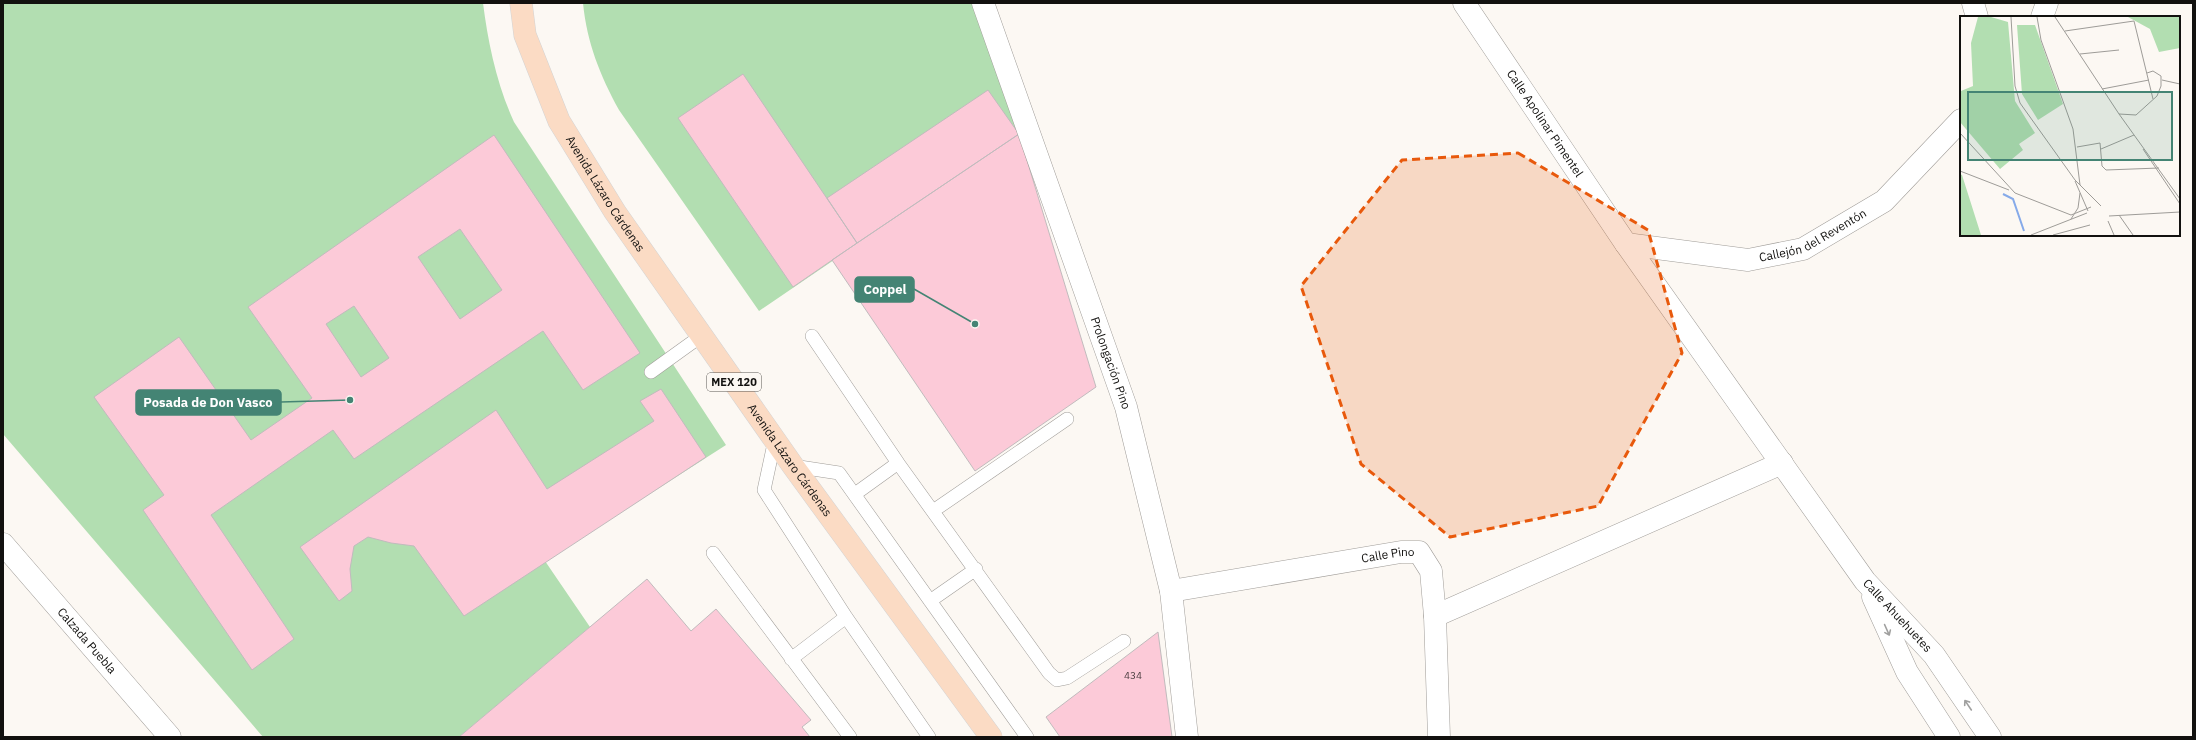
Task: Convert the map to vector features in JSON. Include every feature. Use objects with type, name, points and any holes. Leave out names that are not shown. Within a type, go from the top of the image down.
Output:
[{"type":"main road","name":"Avenida Lázaro Cárdenas","points":[[521,3],[525,35],[559,121],[615,212],[793,466],[991,737]]},
{"type":"street","name":"Prolongación Pino","points":[[984,3],[1126,407],[1171,591],[1187,737]]},
{"type":"street","name":"Calle Apolinar Pimentel","points":[[1464,3],[1626,244],[1866,581]]},
{"type":"street","points":[[1974,3],[1977,16]]},
{"type":"street","points":[[2042,16],[2047,3]]},
{"type":"street","name":"Callejón del Reventón","points":[[1626,244],[1748,260],[1803,249],[1884,201],[1960,121]]},
{"type":"street","points":[[1435,616],[1782,463]]},
{"type":"street","name":"Calzada Puebla","points":[[3,544],[170,737]]},
{"type":"street","name":"Calle Pino","points":[[1171,591],[1401,552],[1419,552],[1431,571],[1435,616],[1439,737]]},
{"type":"street","name":"Calle Ahuehuetes","points":[[1866,581],[1907,672],[1949,737]]},
{"type":"street","name":"Calle Ahuehuetes","points":[[1866,581],[1934,655],[1990,737]]},
{"type":"lane","points":[[651,372],[701,336]]},
{"type":"lane","points":[[812,336],[898,462],[1049,673],[1057,680],[1067,678],[1124,640]]},
{"type":"lane","points":[[933,511],[1067,419]]},
{"type":"lane","points":[[775,440],[764,490],[846,617],[929,737]]},
{"type":"lane","points":[[855,494],[898,462]]},
{"type":"lane","points":[[793,466],[839,473],[1027,737]]},
{"type":"lane","points":[[713,553],[850,737]]},
{"type":"lane","points":[[930,601],[976,569]]},
{"type":"lane","points":[[791,659],[846,617]]},
{"type":"highlighted area","points":[[1518,153],[1648,230],[1682,353],[1598,506],[1450,537],[1361,464],[1301,286],[1402,160]]},
{"type":"green space","points":[[3,3],[483,3],[494,64],[514,122],[726,445],[545,561],[590,627],[459,737],[263,737],[3,434]]},
{"type":"green space","points":[[583,3],[973,3],[1019,134],[759,311],[619,110],[595,58],[588,32]]},
{"type":"building","points":[[743,74],[857,243],[793,287],[678,118]]},
{"type":"building","points":[[988,90],[1019,134],[857,243],[827,198]]},
{"type":"building","points":[[1019,134],[1096,387],[975,471],[832,260]]},
{"type":"building","points":[[494,135],[640,353],[583,390],[543,331],[354,459],[333,430],[211,515],[294,639],[252,670],[143,510],[164,495],[94,397],[179,337],[251,440],[312,398],[248,307]],"holes":[[[460,229],[502,290],[460,319],[418,257]],[[354,306],[389,358],[361,377],[326,324]]]},
{"type":"building","points":[[661,389],[706,457],[464,616],[414,546],[391,543],[368,537],[354,546],[350,569],[352,591],[339,601],[300,547],[496,410],[547,489],[654,421],[640,401]]},
{"type":"building","points":[[647,579],[691,631],[716,609],[811,720],[802,727],[810,737],[459,737]]},
{"type":"building","points":[[1158,632],[1172,737],[1060,737],[1046,717]]},
{"type":"place","name":"Coppel","points":[[975,324]]},
{"type":"place","name":"Posada de Don Vasco","points":[[350,400]]}]
